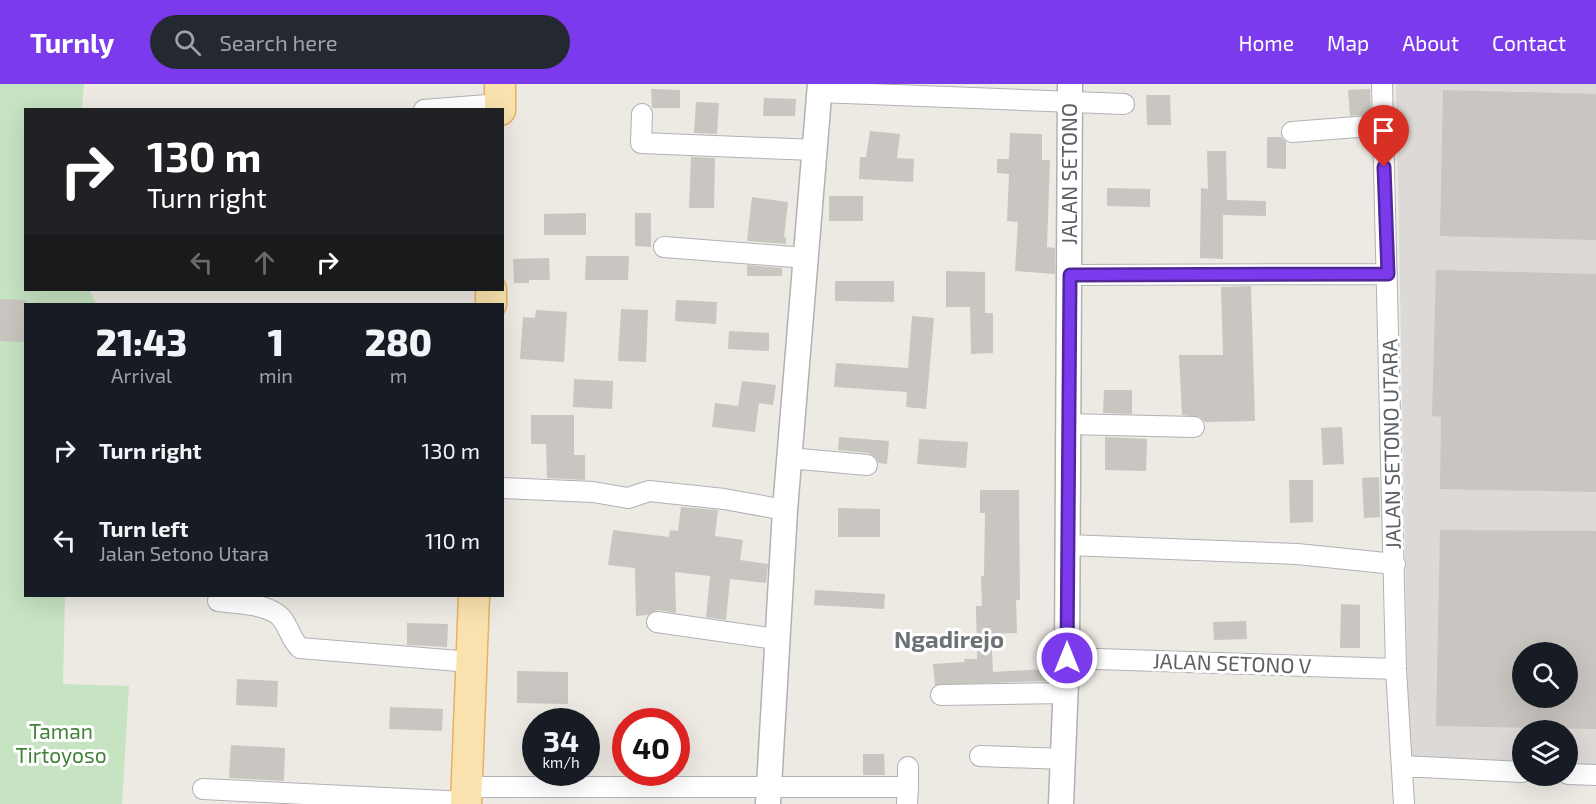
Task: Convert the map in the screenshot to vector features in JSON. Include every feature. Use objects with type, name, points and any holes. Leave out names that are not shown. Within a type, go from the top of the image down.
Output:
[{"type":"main road","points":[[466,797],[474,597]]},
{"type":"street","name":"JALAN SETONO UTARA","points":[[1382,84],[1396,669],[1404,804]]},
{"type":"street","points":[[768,796],[784,510],[819,88],[1070,92],[1124,104]]},
{"type":"street","name":"JALAN SETONO","points":[[1061,804],[1067,658],[1070,92]]},
{"type":"street","points":[[438,108],[500,99]]},
{"type":"street","points":[[642,114],[640,143],[814,150]]},
{"type":"street","points":[[1292,132],[1383,125]]},
{"type":"street","points":[[664,247],[806,258]]},
{"type":"street","points":[[1070,275],[1388,274]]},
{"type":"street","points":[[1068,424],[1194,427]]},
{"type":"street","points":[[789,458],[867,465]]},
{"type":"street","points":[[504,488],[593,492],[628,498],[649,491],[724,499],[784,510]]},
{"type":"street","points":[[1068,545],[1277,553],[1395,564]]},
{"type":"street","points":[[218,601],[272,610],[282,618],[291,640],[300,648],[471,662]]},
{"type":"street","points":[[657,622],[776,639]]},
{"type":"street","name":"JALAN SETONO V","points":[[1067,658],[1396,669]]},
{"type":"street","points":[[941,695],[1066,693]]},
{"type":"street","points":[[980,756],[1063,759]]},
{"type":"street","points":[[1402,766],[1512,772]]},
{"type":"street","points":[[203,789],[466,797],[907,796],[908,767]]},
{"type":"street","points":[[1578,774],[1596,775]]},
{"type":"shaded area","points":[[1396,84],[1596,84],[1596,766],[1578,765],[1578,720],[1512,720],[1512,762],[1409,756]]},
{"type":"green space","name":"Taman Tirtoyoso","points":[[0,84],[84,84],[82,108],[24,108],[24,291],[90,291],[96,303],[24,303],[24,597],[65,597],[63,684],[129,686],[122,804],[0,804]]},
{"type":"building","points":[[651,89],[680,90],[680,108],[652,108]]},
{"type":"building","points":[[1370,89],[1371,114],[1350,116],[1348,90]]},
{"type":"building","points":[[1443,90],[1596,94],[1596,240],[1440,236]]},
{"type":"building","points":[[1146,95],[1170,95],[1171,125],[1147,125]]},
{"type":"building","points":[[764,98],[796,99],[795,116],[763,116]]},
{"type":"building","points":[[696,102],[719,103],[717,134],[694,133]]},
{"type":"building","points":[[870,131],[900,134],[897,158],[914,159],[913,182],[859,179],[860,157],[866,157]]},
{"type":"building","points":[[1010,133],[1042,134],[1042,160],[1050,160],[1047,247],[1055,248],[1055,274],[1015,271],[1018,222],[1007,221],[1009,174],[997,173],[997,159],[1009,159]]},
{"type":"building","points":[[1267,137],[1281,137],[1286,142],[1286,169],[1267,168]]},
{"type":"building","points":[[1207,151],[1226,151],[1227,200],[1266,201],[1266,216],[1223,215],[1223,259],[1200,258],[1201,188],[1208,189]]},
{"type":"building","points":[[691,157],[715,158],[714,208],[689,208]]},
{"type":"building","points":[[1107,188],[1150,189],[1150,207],[1107,206]]},
{"type":"building","points":[[829,196],[863,196],[863,221],[829,221]]},
{"type":"building","points":[[752,197],[788,202],[784,237],[786,237],[786,244],[747,241]]},
{"type":"building","points":[[586,213],[586,235],[544,235],[544,214]]},
{"type":"building","points":[[635,213],[651,213],[651,247],[635,246]]},
{"type":"building","points":[[586,256],[629,256],[628,280],[585,280]]},
{"type":"building","points":[[549,258],[550,280],[514,283],[513,259]]},
{"type":"building","points":[[747,265],[782,268],[782,276],[747,276]]},
{"type":"building","points":[[1436,270],[1596,274],[1596,492],[1440,489],[1441,417],[1432,416]]},
{"type":"building","points":[[946,271],[985,272],[985,313],[993,313],[993,353],[971,354],[970,307],[946,307]]},
{"type":"building","points":[[835,281],[894,281],[894,302],[835,301]]},
{"type":"building","points":[[1251,286],[1255,421],[1205,422],[1200,417],[1182,415],[1179,355],[1223,355],[1221,287]]},
{"type":"building","points":[[0,299],[26,300],[24,303],[24,342],[0,341]]},
{"type":"building","points":[[676,300],[717,302],[716,324],[675,321]]},
{"type":"building","points":[[621,309],[648,310],[646,362],[618,361]]},
{"type":"building","points":[[536,310],[567,312],[564,362],[520,359],[523,317],[535,318]]},
{"type":"building","points":[[912,316],[934,318],[926,409],[906,407],[907,392],[834,387],[836,363],[908,368]]},
{"type":"building","points":[[729,331],[769,333],[769,351],[728,349]]},
{"type":"building","points":[[574,379],[613,381],[612,409],[573,407]]},
{"type":"building","points":[[742,381],[776,385],[773,405],[759,403],[755,432],[712,427],[715,403],[738,406]]},
{"type":"building","points":[[1104,390],[1132,390],[1132,414],[1103,413]]},
{"type":"building","points":[[531,415],[574,415],[574,455],[585,455],[585,480],[547,478],[546,444],[531,444]]},
{"type":"building","points":[[1342,427],[1344,464],[1323,465],[1321,428]]},
{"type":"building","points":[[839,437],[889,441],[887,464],[879,463],[869,453],[838,450]]},
{"type":"building","points":[[1105,437],[1147,439],[1146,471],[1105,470]]},
{"type":"building","points":[[919,439],[968,442],[966,468],[917,464]]},
{"type":"building","points":[[1379,477],[1380,517],[1364,518],[1362,478]]},
{"type":"building","points":[[1289,480],[1313,480],[1313,522],[1290,523]]},
{"type":"building","points":[[980,490],[1019,490],[1020,600],[1016,600],[1017,633],[991,634],[993,672],[1046,669],[1047,681],[935,685],[933,664],[977,659],[976,606],[982,606],[981,576],[984,576],[985,513],[980,513]]},
{"type":"building","points":[[681,507],[718,510],[715,536],[743,540],[740,560],[768,564],[766,583],[730,579],[726,620],[706,617],[710,576],[675,572],[676,613],[658,610],[647,615],[636,616],[635,568],[608,565],[613,530],[669,537],[670,530],[678,531]]},
{"type":"building","points":[[838,508],[880,509],[880,537],[838,537]]},
{"type":"building","points":[[1440,530],[1596,531],[1596,729],[1578,729],[1578,720],[1512,720],[1512,727],[1436,726]]},
{"type":"building","points":[[815,590],[885,594],[884,609],[814,605]]},
{"type":"building","points":[[1341,604],[1360,605],[1360,648],[1340,648]]},
{"type":"building","points":[[1246,621],[1247,639],[1214,640],[1213,622]]},
{"type":"building","points":[[407,623],[448,624],[447,647],[407,645]]},
{"type":"building","points":[[517,671],[568,672],[568,704],[517,703]]},
{"type":"building","points":[[237,679],[278,681],[277,707],[236,705]]},
{"type":"building","points":[[390,707],[443,709],[442,731],[389,729]]},
{"type":"building","points":[[231,745],[285,748],[284,781],[229,778]]},
{"type":"building","points":[[863,754],[884,754],[885,775],[863,775]]},
{"type":"district","name":"Ngadirejo","points":[[949,640]]},
{"type":"route","points":[[1067,658],[1070,275],[1388,274],[1384,167]]}]
